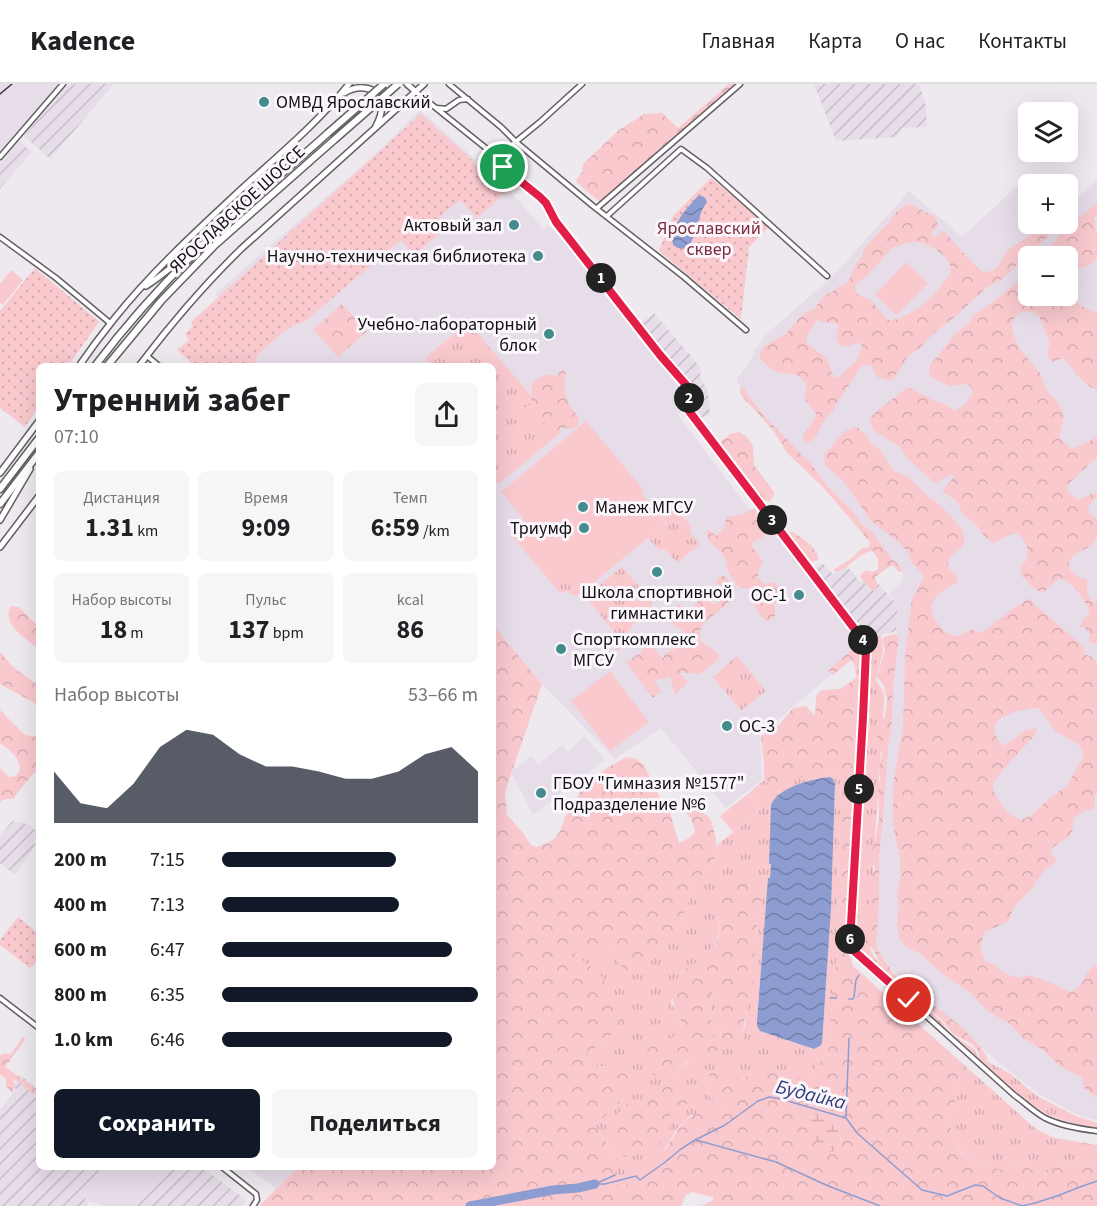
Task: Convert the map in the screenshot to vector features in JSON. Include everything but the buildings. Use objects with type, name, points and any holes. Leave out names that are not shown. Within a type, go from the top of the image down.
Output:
[{"type":"main road","name":"ЯРОСЛАВСКОЕ ШОССЕ","points":[[97,363],[154,294],[209,239],[384,84]]},
{"type":"main road","name":"ЯРОСЛАВСКОЕ ШОССЕ","points":[[109,363],[161,301],[215,246],[398,84]]},
{"type":"main road","points":[[0,489],[36,442]]},
{"type":"main road","points":[[0,504],[36,457]]},
{"type":"street","points":[[0,157],[63,84]]},
{"type":"street","points":[[81,363],[110,323],[137,292],[197,231],[294,142],[350,84]]},
{"type":"street","points":[[407,84],[497,157],[503,167],[546,203],[556,222],[687,386],[689,411],[864,643],[866,650],[851,946],[1014,1095],[1057,1123],[1097,1131]]},
{"type":"street","points":[[141,363],[216,274],[241,249],[424,84]]},
{"type":"street","points":[[449,84],[516,142],[747,330]]},
{"type":"street","points":[[482,173],[497,157],[582,84]]},
{"type":"street","points":[[597,208],[740,84]]},
{"type":"street","points":[[341,94],[361,87],[372,90],[378,96],[381,100],[381,111],[373,132]]},
{"type":"street","points":[[435,107],[446,109],[459,100],[469,99]]},
{"type":"street","points":[[607,216],[681,149],[707,168],[827,276]]},
{"type":"street","points":[[0,237],[56,278],[110,323]]},
{"type":"street","points":[[137,292],[209,239]]},
{"type":"street","points":[[147,356],[155,363]]},
{"type":"street","points":[[0,473],[36,425]]},
{"type":"street","points":[[0,520],[36,458]]},
{"type":"street","points":[[0,547],[36,500]]},
{"type":"street","points":[[0,998],[36,1026]]},
{"type":"street","points":[[226,1170],[256,1194],[257,1200],[253,1206]]},
{"type":"shaded area","points":[[0,84],[58,84],[0,153]]},
{"type":"shaded area","points":[[68,84],[114,84],[50,159],[24,136]]},
{"type":"shaded area","points":[[814,84],[919,84],[926,105],[927,127],[902,128],[897,137],[836,141]]},
{"type":"shaded area","points":[[420,110],[476,160],[474,164],[488,179],[497,171],[513,189],[511,192],[543,229],[549,225],[588,271],[640,340],[687,394],[687,403],[678,415],[747,506],[790,552],[860,647],[859,651],[760,735],[762,780],[726,808],[661,728],[615,759],[542,684],[498,631],[496,626],[496,363],[192,363],[177,350],[189,340],[185,334],[193,326],[191,322],[218,298],[215,294],[371,158]]},
{"type":"shaded area","points":[[19,141],[32,152],[0,189],[0,163]]},
{"type":"shaded area","points":[[1097,180],[1097,1120],[1078,1115],[1041,1095],[1013,1074],[898,977],[875,948],[872,932],[898,617],[897,605],[889,594],[902,581],[903,572],[804,465],[737,383],[737,378],[754,356],[753,348],[756,348],[764,336],[832,277],[909,191],[962,237],[1018,185],[1018,234],[1078,234],[1078,198]]},
{"type":"shaded area","points":[[654,313],[701,368],[700,377],[708,391],[710,415],[699,418],[692,406],[689,388],[639,324]]},
{"type":"shaded area","points":[[822,563],[833,574],[847,566],[860,582],[865,577],[875,580],[897,605],[896,631],[866,639],[811,570]]},
{"type":"shaded area","name":"ГБОУ \"Гимназия №1577\" Подразделение №6","points":[[585,736],[605,760],[533,815],[511,772],[531,756],[538,765],[562,745],[568,751]]},
{"type":"shaded area","points":[[12,821],[27,824],[36,830],[34,843],[36,845],[15,875],[0,863],[0,836]]},
{"type":"shaded area","points":[[20,1075],[36,1088],[36,1170],[99,1170],[83,1197],[89,1201],[87,1206],[0,1206],[0,1110],[16,1089],[13,1086]]},
{"type":"shaded area","points":[[99,1170],[164,1170],[137,1206],[104,1206],[83,1197]]},
{"type":"shaded area","points":[[164,1170],[206,1170],[247,1201],[241,1206],[137,1206]]},
{"type":"shaded area","points":[[252,1170],[297,1170],[277,1190]]},
{"type":"green space","points":[[729,84],[738,84],[609,197],[600,202],[576,181],[582,172],[583,164],[619,130],[644,114],[662,113],[678,128]]},
{"type":"green space","points":[[421,114],[472,160],[489,183],[497,176],[509,189],[477,218],[460,200],[439,218],[446,228],[414,255],[401,240],[304,322],[293,325],[280,335],[258,354],[254,363],[192,363],[177,350],[189,340],[185,334],[193,326],[191,322]]},
{"type":"green space","name":"Ярославский сквер","points":[[711,178],[770,226],[749,247],[741,319],[659,251],[673,216]]},
{"type":"green space","points":[[1097,203],[1097,214],[1094,218],[1097,232],[1097,258],[1090,265],[1078,269],[1078,246],[1050,246],[1061,234],[1078,234],[1078,219]]},
{"type":"green space","points":[[908,204],[935,216],[938,226],[931,234],[932,236],[936,237],[944,231],[983,272],[993,271],[1008,250],[1032,234],[1051,234],[1038,246],[1018,246],[1018,264],[1002,279],[985,289],[919,349],[908,356],[894,378],[889,381],[877,377],[871,365],[864,365],[859,369],[834,410],[825,419],[816,437],[812,441],[805,442],[802,437],[816,416],[805,398],[805,383],[795,374],[773,370],[760,359],[760,352],[764,346],[786,334],[799,318],[813,310],[825,295],[845,285],[867,245],[897,211]],"holes":[[[917,241],[943,255],[950,265],[948,278],[919,307],[904,317],[888,320],[871,300],[859,295],[855,290],[856,284],[867,276],[893,247]],[[817,320],[836,323],[839,326],[837,338],[840,345],[862,343],[857,360],[837,378],[832,374],[825,357],[806,342]]]},
{"type":"green space","points":[[906,262],[928,283],[897,315],[875,295]]},
{"type":"green space","points":[[35,268],[99,322],[70,363],[36,363],[36,410],[25,427],[0,408],[0,311]]},
{"type":"green space","points":[[11,270],[23,280],[3,305],[0,303],[0,284]]},
{"type":"green space","points":[[1018,281],[1018,306],[1078,306],[1078,303],[1089,310],[1097,311],[1097,390],[1083,381],[1063,358],[1052,362],[1047,355],[1050,344],[1039,316],[1026,311],[1020,313],[1012,323],[1012,330],[1019,348],[1040,373],[1047,391],[1063,411],[1064,417],[1059,435],[1062,440],[1072,449],[1090,441],[1097,435],[1097,459],[1067,485],[1068,492],[1078,500],[1097,492],[1097,497],[1088,506],[1089,513],[1097,519],[1097,538],[1091,545],[1073,556],[1069,564],[1075,574],[1087,580],[1087,590],[1092,601],[1095,603],[1097,597],[1097,645],[1089,641],[1090,635],[1084,627],[1079,628],[1090,612],[1075,588],[1060,578],[1044,593],[1033,587],[1020,570],[1022,564],[1027,560],[1027,548],[1017,532],[993,543],[962,513],[954,499],[942,492],[955,475],[950,475],[937,482],[932,481],[907,458],[900,447],[874,431],[869,419],[908,387],[955,411],[965,404],[973,393],[972,388],[967,384],[950,386],[929,376],[930,366],[953,336],[968,324],[975,314]]},
{"type":"green space","points":[[342,304],[367,331],[338,357],[313,330]]},
{"type":"green space","points":[[469,323],[561,431],[560,433],[501,482],[496,482],[496,363],[429,363],[425,358]]},
{"type":"green space","points":[[564,369],[566,397],[579,416],[577,427],[570,429],[561,427],[557,432],[552,431],[540,420],[532,419],[527,422],[523,409],[531,404],[534,380],[548,374],[558,377],[559,372]]},
{"type":"green space","points":[[741,386],[765,417],[812,465],[828,487],[852,510],[863,526],[872,532],[900,566],[902,572],[899,572],[893,565],[886,569],[875,577],[877,585],[876,591],[873,591],[860,577],[866,570],[872,572],[878,569],[878,559],[873,551],[863,554],[841,570],[836,572],[833,570],[852,558],[862,548],[868,548],[870,542],[822,486],[787,453],[775,433],[743,398],[740,392]]},
{"type":"green space","name":"Манеж МГСУ","points":[[586,421],[644,490],[641,493],[666,523],[587,588],[572,570],[553,585],[511,535],[526,522],[501,492]]},
{"type":"green space","points":[[857,427],[880,450],[894,471],[907,476],[950,515],[963,531],[965,543],[948,563],[948,568],[957,576],[957,582],[936,597],[931,609],[935,619],[947,633],[956,636],[973,629],[978,633],[1030,598],[1084,647],[1084,654],[1097,662],[1097,794],[1094,796],[1095,806],[1092,810],[1087,809],[1074,818],[1069,836],[1051,850],[1056,859],[1055,863],[1046,868],[1033,888],[1018,902],[1009,921],[985,932],[980,946],[985,961],[995,965],[1002,972],[1022,978],[1026,975],[1038,978],[1070,992],[1079,986],[1093,966],[1097,964],[1097,1099],[1085,1089],[1081,1077],[1061,1067],[1044,1051],[1022,1037],[1010,1024],[986,1010],[971,993],[941,973],[920,953],[907,948],[899,938],[897,896],[900,858],[893,826],[893,784],[903,727],[905,655],[912,599],[924,577],[911,562],[909,554],[900,543],[871,521],[842,480],[825,465],[824,455],[845,431]],"holes":[[[1040,709],[1055,731],[1079,745],[1083,751],[1083,757],[1067,786],[1032,815],[1021,820],[1004,808],[995,794],[993,785],[1005,767],[1036,734],[1037,728],[1024,731],[1004,746],[995,733],[995,727],[1001,718],[1014,712]]]},
{"type":"green space","points":[[739,432],[747,437],[753,446],[754,465],[774,492],[770,501],[764,501],[731,456],[719,444],[729,434]]},
{"type":"green space","points":[[664,501],[670,502],[691,526],[690,532],[700,544],[677,563],[665,549],[659,550],[648,538],[667,523],[655,510]]},
{"type":"green space","points":[[755,506],[758,524],[764,526],[768,531],[768,534],[753,542],[752,546],[763,562],[758,577],[764,584],[774,582],[782,592],[781,601],[775,603],[775,616],[768,621],[762,618],[751,600],[753,588],[737,586],[728,572],[724,555],[709,541],[706,531],[709,530],[716,536],[725,527],[726,518],[745,513],[754,509]]},
{"type":"green space","points":[[791,531],[812,546],[819,560],[811,562],[801,553],[789,535]]},
{"type":"green space","points":[[622,567],[651,600],[651,604],[648,611],[632,626],[623,646],[618,651],[613,646],[618,636],[582,593],[575,596],[567,591],[561,593],[553,585],[572,569],[591,592]]},
{"type":"green space","points":[[720,576],[725,576],[735,587],[733,595],[700,631],[700,641],[718,653],[719,659],[700,674],[679,672],[688,682],[675,695],[670,677],[654,681],[661,691],[653,698],[626,663],[641,652],[651,635],[655,637],[655,649],[663,659],[665,653],[679,647],[683,631],[666,619],[670,609],[679,605],[691,609],[700,599],[714,604],[720,601],[727,590],[715,582]]},
{"type":"green space","points":[[11,606],[19,607],[36,624],[36,647],[12,625],[9,612]]},
{"type":"green space","points":[[496,626],[542,684],[505,792],[507,815],[531,845],[537,847],[554,839],[567,815],[583,810],[578,798],[579,792],[607,768],[626,757],[636,759],[644,765],[670,813],[679,843],[691,837],[695,832],[691,818],[686,813],[686,810],[690,809],[707,815],[711,820],[716,839],[717,852],[713,865],[696,880],[679,927],[664,949],[658,945],[647,970],[637,974],[627,973],[618,962],[614,948],[602,953],[573,952],[601,976],[615,994],[623,1022],[606,1041],[581,1057],[588,1067],[618,1067],[633,1075],[624,1097],[594,1125],[618,1158],[616,1172],[609,1176],[607,1182],[626,1185],[645,1181],[650,1168],[686,1120],[700,1113],[721,1114],[724,1107],[707,1094],[711,1081],[708,1072],[723,1066],[739,1078],[765,1072],[780,1074],[789,1080],[808,1079],[828,1051],[836,961],[841,774],[833,768],[777,784],[766,783],[761,736],[779,725],[793,708],[806,706],[815,716],[818,693],[822,690],[840,689],[856,678],[855,666],[851,660],[833,675],[828,671],[851,650],[861,652],[845,946],[852,965],[963,1064],[958,1078],[959,1092],[950,1112],[951,1135],[961,1153],[977,1164],[1003,1170],[1021,1163],[1039,1174],[1064,1165],[1097,1166],[1097,1206],[701,1206],[713,1200],[713,1197],[692,1192],[686,1195],[681,1206],[259,1206],[296,1170],[496,1170]],"holes":[[[834,1108],[839,1109],[838,1130],[842,1142],[820,1147],[813,1136],[809,1116],[822,1114]]]},
{"type":"green space","points":[[894,634],[899,637],[879,855],[876,944],[878,951],[894,974],[963,1028],[981,1048],[988,1060],[980,1060],[978,1051],[972,1044],[953,1034],[913,992],[892,977],[882,967],[873,949],[866,944],[870,881],[875,869],[872,849],[879,818],[879,766],[882,755],[877,739],[878,724],[885,717],[887,700],[884,686],[877,677],[885,650],[882,641],[884,637]]},
{"type":"green space","points":[[881,635],[883,651],[876,680],[884,693],[884,703],[869,934],[871,951],[875,958],[942,1022],[951,1034],[974,1049],[978,1057],[1011,1074],[1037,1096],[1076,1116],[1097,1123],[1097,1128],[1077,1125],[1046,1114],[1016,1094],[871,962],[872,959],[865,952],[861,953],[853,942],[868,647],[866,639]]},
{"type":"green space","points":[[0,652],[12,666],[36,684],[36,706],[33,702],[0,684]]},
{"type":"green space","points":[[737,656],[766,691],[741,711],[713,677]]},
{"type":"green space","points":[[610,671],[649,722],[610,751],[571,701]]},
{"type":"green space","points":[[0,710],[25,735],[36,737],[36,771],[14,798],[2,800],[0,803],[0,768],[9,777],[16,776],[20,766],[16,758],[0,743]]},
{"type":"green space","points":[[833,768],[841,774],[836,961],[828,1051],[808,1079],[789,1081],[780,1074],[738,1078],[731,1071],[708,1072],[711,1081],[707,1094],[725,1108],[721,1114],[691,1115],[678,1127],[646,1181],[626,1186],[611,1184],[607,1181],[618,1158],[594,1125],[623,1100],[608,1066],[588,1067],[581,1057],[606,1041],[571,951],[588,952],[614,948],[618,961],[627,973],[659,945],[664,948],[679,927],[696,880],[713,865],[717,845],[762,809],[749,793],[764,780],[766,783]],"holes":[[[827,777],[835,784],[831,909],[822,1043],[813,1049],[760,1031],[757,1021],[768,878],[770,878],[780,793],[797,785]],[[763,893],[744,1032],[739,1045],[696,1057],[672,1076],[651,1046],[674,1036],[683,1025],[671,1002],[681,972],[703,959],[713,947],[720,927],[721,897]]]},
{"type":"green space","points":[[749,793],[762,809],[733,832],[720,816]]},
{"type":"green space","points":[[737,875],[746,885],[759,881],[763,893],[756,931],[753,992],[744,1023],[743,1040],[733,1048],[715,1051],[685,1063],[672,1077],[654,1075],[643,1069],[643,1059],[651,1047],[672,1037],[683,1025],[673,1002],[674,986],[681,973],[712,950],[716,943],[720,930],[720,901],[724,888]],"holes":[[[714,989],[719,1000],[720,1013],[723,1016],[719,1018],[721,1036],[720,1039],[715,1040],[710,1013],[712,990]]]},
{"type":"green space","points":[[18,917],[36,932],[36,963],[30,968],[0,945],[0,940]]},
{"type":"green space","points":[[714,988],[720,1013],[724,1016],[720,1026],[720,1039],[715,1040],[710,1013]]},
{"type":"green space","points":[[24,1037],[25,1040],[5,1067],[36,1089],[35,1095],[16,1080],[13,1080],[15,1087],[12,1092],[6,1086],[6,1079],[0,1074],[0,1056],[11,1054]]},
{"type":"green space","points":[[963,1064],[1036,1129],[1055,1138],[1097,1145],[1097,1166],[1064,1165],[1039,1174],[1021,1163],[1003,1170],[977,1164],[961,1152],[951,1135],[950,1112],[959,1092],[958,1078]]},
{"type":"green space","points":[[668,1085],[686,1086],[690,1093],[690,1101],[670,1112],[669,1130],[661,1142],[644,1152],[626,1157],[612,1141],[610,1131],[614,1119],[624,1106],[633,1101],[643,1103],[646,1095],[656,1088]]},
{"type":"green space","points":[[837,1107],[840,1109],[838,1130],[842,1145],[840,1150],[823,1151],[810,1131],[807,1117],[822,1114]]},
{"type":"water","points":[[698,196],[704,197],[707,202],[690,246],[687,249],[678,248],[673,245],[672,238],[676,225]]},
{"type":"water","points":[[830,777],[835,784],[831,909],[822,1043],[814,1049],[760,1031],[757,1021],[771,864],[769,864],[771,805],[781,793],[788,789],[805,782]]},
{"type":"waterway","points":[[849,999],[854,997],[856,980],[859,975]]},
{"type":"waterway","points":[[830,998],[836,998]]},
{"type":"waterway","points":[[846,1118],[849,1038]]},
{"type":"waterway","name":"Будайка","points":[[595,1184],[605,1184],[636,1176],[640,1180],[681,1149],[725,1125],[758,1101],[769,1097],[846,1118],[857,1133],[922,1190],[947,1196],[975,1185],[983,1186],[1000,1198],[1022,1206],[1097,1181]]},
{"type":"waterway","points":[[696,1140],[776,1162],[880,1206]]},
{"type":"waterway","points":[[595,1184],[615,1175]]},
{"type":"waterway","name":"Будайка","points":[[470,1206],[595,1184]]},
{"type":"railway","points":[[0,94],[12,84]]},
{"type":"place","name":"ОМВД Ярославский","points":[[264,102]]},
{"type":"place","name":"Актовый зал","points":[[514,225]]},
{"type":"place","name":"Научно-техническая библиотека","points":[[538,256]]},
{"type":"place","name":"Учебно-лабораторный блок","points":[[549,334]]},
{"type":"place","name":"Манеж МГСУ","points":[[583,507]]},
{"type":"place","name":"Триумф","points":[[584,528]]},
{"type":"place","name":"Школа спортивной гимнастики","points":[[657,572]]},
{"type":"place","name":"ОС-1","points":[[799,595]]},
{"type":"place","name":"Спорткомплекс МГСУ","points":[[561,649]]},
{"type":"place","name":"ОС-3","points":[[727,726]]},
{"type":"place","name":"ГБОУ \"Гимназия №1577\" Подразделение №6","points":[[541,793]]},
{"type":"route","points":[[503,167],[546,203],[556,222],[687,386],[689,411],[863,640],[866,650],[850,942],[853,950],[909,1000]]}]
